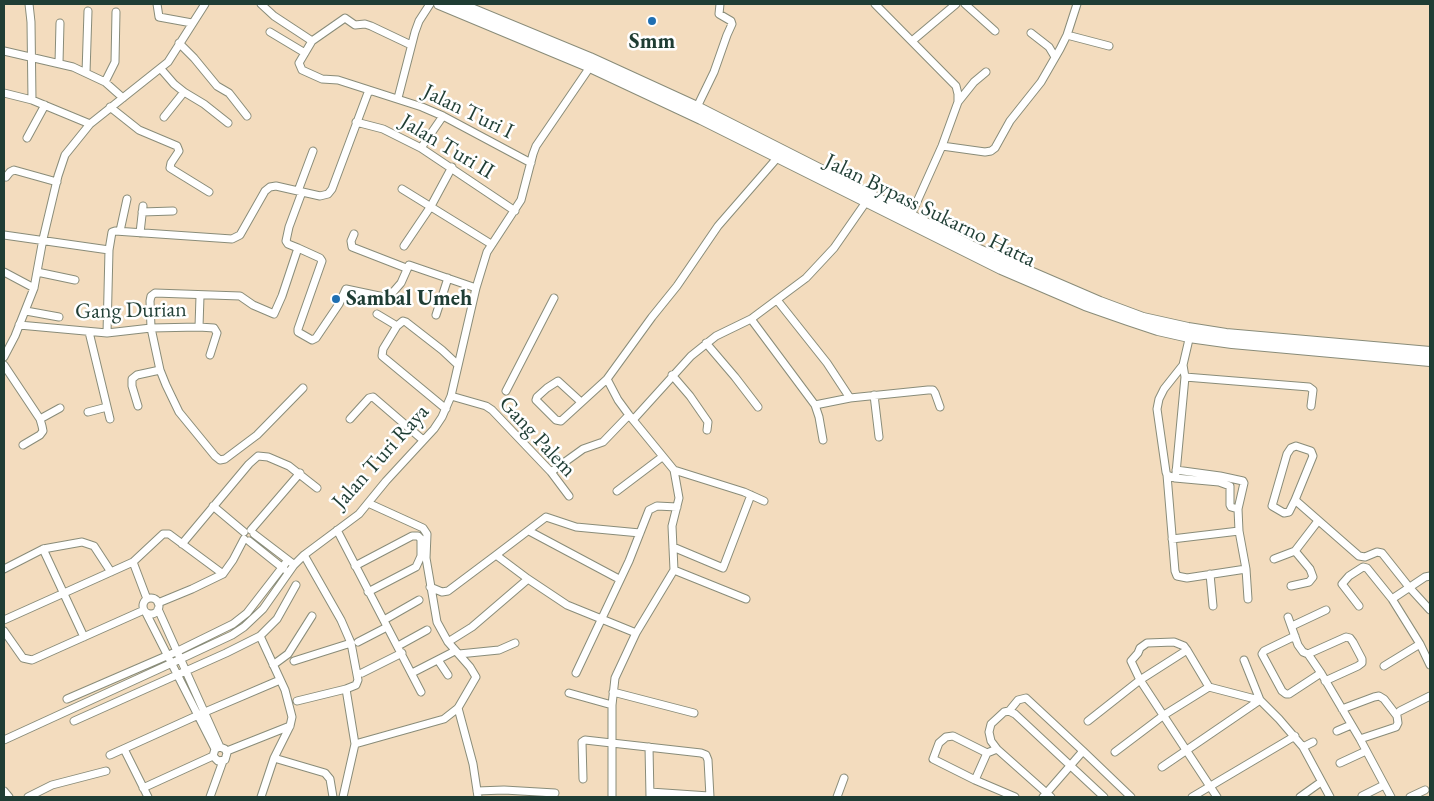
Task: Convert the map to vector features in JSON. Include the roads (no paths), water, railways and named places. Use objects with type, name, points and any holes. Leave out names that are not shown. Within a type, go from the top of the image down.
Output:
[{"type":"highway","name":"Jalan Bypass Sukarno Hatta","points":[[440,4],[590,67],[778,157],[983,260],[1053,291],[1158,330],[1190,333]]},
{"type":"highway","name":"Jalan Bypass Sukarno Hatta","points":[[459,4],[590,58],[697,106],[977,249],[1100,302],[1143,318],[1190,333],[1232,343],[1393,353],[1430,352]]},
{"type":"highway","name":"Jalan Bypass Sukarno Hatta","points":[[1393,353],[1430,361]]},
{"type":"street","points":[[29,4],[32,100]]},
{"type":"street","points":[[157,4],[159,17],[192,22]]},
{"type":"street","points":[[4,356],[26,311],[34,288],[43,240],[65,155],[90,124],[168,62],[205,4]]},
{"type":"street","points":[[261,4],[274,16],[312,41]]},
{"type":"street","name":"Jalan Turi I","points":[[430,4],[419,21],[398,98],[443,116],[531,163]]},
{"type":"street","points":[[697,106],[714,72],[732,24],[731,21],[719,14],[720,4]]},
{"type":"street","points":[[876,4],[956,86],[958,102]]},
{"type":"street","points":[[912,41],[956,4]]},
{"type":"street","points":[[965,4],[995,31]]},
{"type":"street","points":[[942,146],[991,152],[1010,121],[1041,82],[1067,35],[1077,4]]},
{"type":"street","points":[[86,73],[88,11]]},
{"type":"street","points":[[105,82],[115,62],[116,12]]},
{"type":"street","points":[[398,98],[338,80],[322,79],[302,70],[299,67],[299,63],[312,41],[345,18],[355,25],[365,24],[411,46]]},
{"type":"street","points":[[59,63],[60,23]]},
{"type":"street","points":[[270,32],[305,53]]},
{"type":"street","points":[[1031,33],[1049,47],[1055,57]]},
{"type":"street","points":[[1067,35],[1109,46]]},
{"type":"street","points":[[179,43],[217,86],[229,93],[247,116]]},
{"type":"street","points":[[4,51],[59,63],[86,73],[105,82],[123,98]]},
{"type":"street","name":"Jalan Turi Raya","points":[[4,740],[232,635],[255,618],[291,563],[358,514],[434,429],[446,409],[451,396],[484,259],[491,244],[515,211],[524,193],[536,146],[590,67]]},
{"type":"street","points":[[161,69],[174,84],[228,123]]},
{"type":"street","points":[[911,215],[942,146],[958,102],[967,90],[986,72]]},
{"type":"street","points":[[107,333],[111,233],[120,231],[235,238],[240,235],[268,188],[276,186],[320,196],[328,194],[331,191],[369,90]]},
{"type":"street","points":[[164,117],[184,92]]},
{"type":"street","points":[[4,93],[32,100],[90,124]]},
{"type":"street","points":[[27,138],[45,105]]},
{"type":"street","points":[[110,107],[139,130],[177,146],[179,151],[170,168],[209,192]]},
{"type":"street","points":[[422,148],[443,116]]},
{"type":"street","name":"Jalan Turi II","points":[[356,122],[383,130],[422,148],[515,211]]},
{"type":"street","points":[[313,151],[286,241],[320,258],[322,261],[298,332],[312,340],[316,338],[346,289],[384,297],[401,283],[406,268],[410,265],[476,288]]},
{"type":"street","points":[[582,402],[558,381],[554,382],[537,396],[536,400],[557,421],[563,420],[607,379],[677,286],[718,226],[778,157]]},
{"type":"street","points":[[404,246],[431,206],[452,167]]},
{"type":"street","points":[[6,177],[14,170],[57,182]]},
{"type":"street","points":[[402,189],[491,244]]},
{"type":"street","points":[[120,231],[127,199]]},
{"type":"street","points":[[551,472],[583,449],[603,442],[631,418],[706,343],[751,319],[806,278],[834,248],[866,202]]},
{"type":"street","points":[[140,233],[143,209],[173,211]]},
{"type":"street","points":[[354,234],[351,241],[352,247],[406,268]]},
{"type":"street","points":[[4,235],[109,250]]},
{"type":"street","points":[[298,248],[274,314],[253,305],[240,296],[154,294],[150,300],[151,328],[160,370],[179,412],[220,460],[225,459],[258,435],[303,388]]},
{"type":"street","points":[[4,272],[34,288]]},
{"type":"street","points":[[37,272],[75,280]]},
{"type":"street","points":[[436,315],[448,278]]},
{"type":"street","points":[[199,327],[200,296]]},
{"type":"street","points":[[506,391],[554,298]]},
{"type":"street","points":[[777,300],[826,363],[850,398]]},
{"type":"street","points":[[26,311],[59,317]]},
{"type":"street","points":[[377,314],[397,326]]},
{"type":"street","points":[[751,319],[815,404],[823,440]]},
{"type":"street","points":[[446,409],[382,356],[383,349],[402,321],[406,322],[442,350],[458,365]]},
{"type":"street","name":"Gang Durian","points":[[19,325],[107,333],[151,328],[199,327],[216,329],[217,333],[210,354]]},
{"type":"street","points":[[89,332],[110,419]]},
{"type":"street","points":[[1176,474],[1185,377],[1183,365],[1190,333]]},
{"type":"street","points":[[706,343],[758,407]]},
{"type":"street","points":[[1183,365],[1164,389],[1157,409],[1168,475],[1175,570],[1177,576],[1187,578],[1246,569]]},
{"type":"street","points":[[4,366],[40,419],[42,432],[36,438],[23,445]]},
{"type":"street","points":[[138,406],[132,386],[132,379],[136,375],[160,370]]},
{"type":"street","points":[[672,375],[690,396],[708,422],[707,430]]},
{"type":"street","points":[[1185,377],[1309,387],[1312,390],[1311,406]]},
{"type":"street","points":[[607,379],[618,400],[631,418],[674,470],[764,501]]},
{"type":"street","points":[[815,404],[874,395],[933,390],[940,407]]},
{"type":"street","points":[[874,395],[879,437]]},
{"type":"street","name":"Gang Palem","points":[[451,396],[486,406],[492,410],[551,472],[569,496]]},
{"type":"street","points":[[350,420],[369,398],[373,397],[423,440]]},
{"type":"street","points":[[88,412],[107,407]]},
{"type":"street","points":[[40,419],[60,408]]},
{"type":"street","points":[[1296,446],[1311,451],[1313,456],[1295,500],[1287,513],[1272,506],[1287,454],[1291,448],[1296,446]]},
{"type":"street","points":[[182,544],[249,464],[258,456],[268,457],[289,466],[317,488]]},
{"type":"street","points":[[618,490],[662,457]]},
{"type":"street","points":[[612,797],[612,705],[615,678],[636,633],[674,570],[672,526],[677,507],[678,492],[674,470]]},
{"type":"street","points":[[4,631],[23,658],[28,660],[38,658],[145,611],[152,614],[158,606],[223,574],[248,535],[300,473]]},
{"type":"street","points":[[1176,474],[1219,482],[1230,486],[1230,505],[1238,509]]},
{"type":"street","points":[[1168,475],[1220,476],[1243,481],[1238,509],[1248,599]]},
{"type":"street","points":[[673,547],[724,568],[751,495]]},
{"type":"street","points":[[1295,500],[1359,556],[1365,557],[1382,552],[1409,587],[1430,610]]},
{"type":"street","points":[[355,744],[444,719],[458,708],[476,677],[448,642],[437,622],[426,558],[427,534],[423,528],[368,503]]},
{"type":"street","points":[[67,699],[178,651],[233,624],[247,613],[285,570],[248,535],[213,506]]},
{"type":"street","points":[[576,672],[650,509],[657,506],[677,507]]},
{"type":"street","points":[[430,587],[442,592],[448,591],[548,516],[576,527],[640,533]]},
{"type":"street","points":[[1274,559],[1295,551],[1318,521]]},
{"type":"street","points":[[337,530],[421,692]]},
{"type":"street","points":[[529,531],[619,579]]},
{"type":"street","points":[[1172,539],[1239,531]]},
{"type":"street","points":[[4,620],[133,562],[161,534],[169,534],[223,574]]},
{"type":"street","points":[[248,535],[291,563]]},
{"type":"street","points":[[355,566],[412,536],[418,536],[421,539],[421,556],[416,567],[368,592]]},
{"type":"street","points":[[4,569],[43,549],[87,542],[96,548],[112,572]]},
{"type":"street","points":[[43,549],[84,637]]},
{"type":"street","points":[[1291,586],[1309,582],[1313,577],[1310,569],[1295,551]]},
{"type":"street","points":[[297,701],[346,689],[356,685],[358,680],[355,642],[340,620],[304,555]]},
{"type":"street","points":[[496,555],[528,580],[567,605],[636,633]]},
{"type":"street","points":[[133,562],[147,599]]},
{"type":"street","points":[[1359,606],[1342,584],[1349,576],[1363,567],[1366,568],[1392,599],[1420,644],[1430,665]]},
{"type":"street","points":[[674,570],[746,599]]},
{"type":"street","points":[[1210,574],[1213,606]]},
{"type":"street","points":[[1392,599],[1430,576]]},
{"type":"street","points":[[448,642],[472,627],[528,580]]},
{"type":"street","points":[[74,720],[178,675],[260,636],[277,619],[296,585]]},
{"type":"street","points":[[147,599],[154,599],[158,606],[187,670],[202,713],[219,751],[226,758],[223,761],[210,797]]},
{"type":"street","points":[[147,599],[143,604],[145,611],[178,675],[202,713]]},
{"type":"street","points":[[294,661],[355,642],[419,600]]},
{"type":"street","points":[[1292,626],[1326,610]]},
{"type":"street","points":[[273,665],[288,654],[312,616]]},
{"type":"street","points":[[1288,617],[1298,646],[1303,652],[1308,654],[1321,673],[1360,739],[1391,797]]},
{"type":"street","points":[[398,646],[427,630]]},
{"type":"street","points":[[260,636],[285,690],[292,713],[290,726],[274,758],[260,797]]},
{"type":"street","points":[[1295,636],[1264,651],[1262,654],[1282,691],[1286,694],[1292,692],[1321,673]]},
{"type":"street","points":[[1308,654],[1346,637],[1350,638],[1353,642],[1362,659],[1362,663],[1325,681]]},
{"type":"street","points":[[1208,687],[1188,650],[1174,642],[1152,642],[1144,645],[1131,662],[1140,680],[1164,715],[1185,751],[1217,797]]},
{"type":"street","points":[[412,673],[456,653],[499,650],[515,643]]},
{"type":"street","points":[[1384,666],[1420,644]]},
{"type":"street","points":[[1088,721],[1140,680],[1188,650]]},
{"type":"street","points":[[362,673],[402,654]]},
{"type":"street","points":[[438,660],[448,675]]},
{"type":"street","points":[[1244,660],[1259,701]]},
{"type":"street","points":[[110,755],[280,680]]},
{"type":"street","points":[[1115,752],[1164,715],[1208,687],[1259,701],[1304,747],[1330,797]]},
{"type":"street","points":[[343,797],[355,744],[346,689]]},
{"type":"street","points":[[613,692],[694,713]]},
{"type":"street","points":[[569,693],[612,705]]},
{"type":"street","points":[[1342,709],[1379,696],[1384,698],[1396,716],[1398,723],[1396,727],[1360,739]]},
{"type":"street","points":[[1400,711],[1430,696]]},
{"type":"street","points":[[1010,711],[1018,700],[1026,698],[1131,797]]},
{"type":"street","points":[[1162,767],[1259,701]]},
{"type":"street","points":[[458,708],[473,764],[478,794],[504,790],[555,793]]},
{"type":"street","points":[[1083,751],[1070,765],[1046,796],[996,749],[991,741],[989,732],[991,724],[1004,712],[1010,711],[1015,714],[1070,765],[1104,797]]},
{"type":"street","points":[[1337,731],[1351,725]]},
{"type":"street","points":[[143,788],[219,751],[290,726]]},
{"type":"street","points":[[987,753],[953,736],[946,737],[940,743],[933,759],[974,780],[1015,797]]},
{"type":"street","points":[[1192,797],[1295,736]]},
{"type":"street","points":[[583,779],[582,742],[587,739],[612,742],[649,747],[706,755],[708,760],[710,797],[650,795],[649,747]]},
{"type":"street","points":[[1304,747],[1313,742]]},
{"type":"street","points":[[124,749],[148,797]]},
{"type":"street","points":[[974,780],[987,753],[996,749]]},
{"type":"street","points":[[219,751],[218,761],[223,761]]},
{"type":"street","points":[[1340,763],[1366,751]]},
{"type":"street","points":[[274,758],[325,773],[330,779],[333,797]]},
{"type":"street","points":[[28,797],[52,785],[106,771]]},
{"type":"street","points":[[837,797],[844,778]]},
{"type":"street","points":[[1300,797],[1322,782]]},
{"type":"street","points":[[1362,796],[1384,784]]},
{"type":"street","points":[[1410,797],[1425,790]]},
{"type":"street","points":[[4,791],[9,797]]},
{"type":"place","name":"Smm","points":[[652,21]]},
{"type":"place","name":"Sambal Umeh","points":[[336,299]]}]
